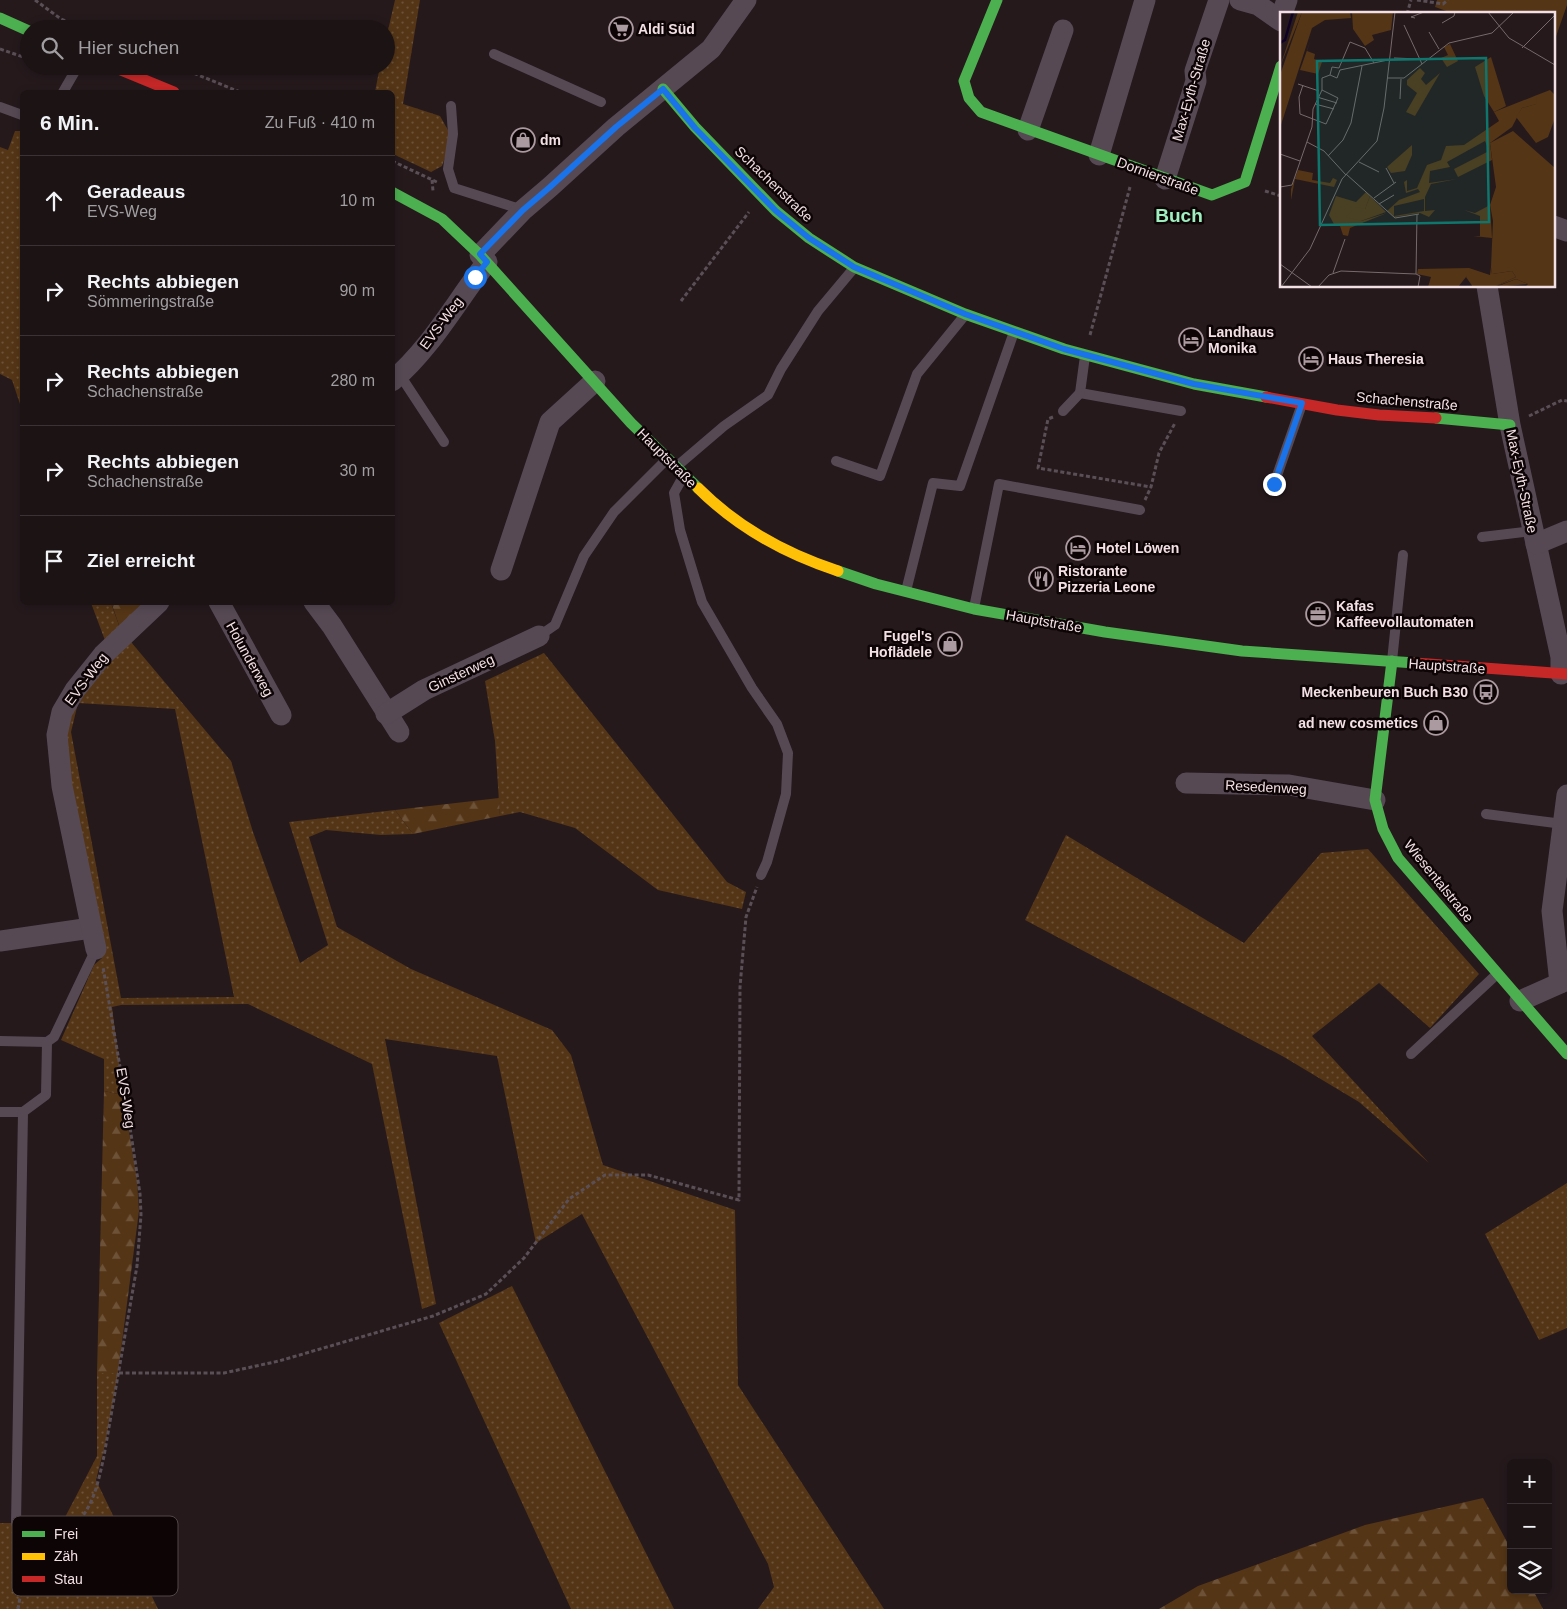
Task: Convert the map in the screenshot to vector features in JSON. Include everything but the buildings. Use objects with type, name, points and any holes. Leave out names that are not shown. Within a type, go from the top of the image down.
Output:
[{"type":"street","name":"EVS-Weg","points":[[396,378],[434,335],[483,258],[523,210],[616,127],[711,49],[746,0]]},
{"type":"street","name":"Dornierstraße","points":[[997,0],[964,81],[969,98],[981,112],[1212,195],[1245,182],[1280,69]]},
{"type":"street","name":"Dornierstraße","points":[[1099,155],[1145,0]]},
{"type":"street","name":"Max-Eyth-Straße","points":[[1165,179],[1196,81],[1195,71],[1219,0]]},
{"type":"street","points":[[1240,0],[1280,13]]},
{"type":"street","points":[[0,18],[20,27]]},
{"type":"street","points":[[1028,130],[1063,30]]},
{"type":"street","points":[[133,75],[169,90]]},
{"type":"street","name":"Schachenstraße","points":[[663,89],[695,128],[776,211],[809,238],[854,267],[965,314],[1085,355],[1194,384],[1379,415],[1440,418],[1510,425]]},
{"type":"street","name":"Hauptstraße","points":[[395,194],[442,219],[483,258],[631,423],[675,468],[710,500],[747,528],[796,555],[852,577],[974,609],[1105,632],[1242,651],[1564,674]]},
{"type":"street","points":[[1554,226],[1567,231]]},
{"type":"street","name":"Max-Eyth-Straße","points":[[1487,288],[1510,425],[1562,657],[1564,674]]},
{"type":"street","points":[[501,570],[550,422],[595,381]]},
{"type":"street","points":[[1535,537],[1567,531]]},
{"type":"street","name":"EVS-Weg","points":[[96,949],[62,786],[57,735],[62,712],[75,690],[103,655],[156,605]]},
{"type":"street","name":"Holunderweg","points":[[221,605],[281,715]]},
{"type":"street","points":[[316,605],[332,626],[399,732]]},
{"type":"street","name":"Ginsterweg","points":[[386,714],[424,690],[539,636]]},
{"type":"street","name":"Wiesentalstraße","points":[[1392,662],[1375,800],[1383,829],[1398,858],[1567,1054]]},
{"type":"street","name":"Resedenweg","points":[[1186,783],[1289,785],[1375,800]]},
{"type":"street","points":[[1520,1000],[1564,982],[1552,911],[1567,795]]},
{"type":"street","points":[[0,941],[91,928]]},
{"type":"lane","points":[[494,54],[601,102]]},
{"type":"lane","points":[[64,90],[73,75]]},
{"type":"lane","points":[[451,106],[453,134],[448,169],[454,188],[523,210]]},
{"type":"lane","points":[[0,108],[20,114]]},
{"type":"lane","points":[[539,636],[555,626],[584,556],[614,512],[675,468],[724,426],[768,395],[781,370],[818,311],[854,267]]},
{"type":"lane","points":[[836,461],[880,476],[917,374],[965,314]]},
{"type":"lane","points":[[906,592],[934,483],[960,486],[1014,331]]},
{"type":"lane","points":[[1063,411],[1080,393],[1085,355]]},
{"type":"lane","points":[[396,378],[444,442]]},
{"type":"lane","points":[[1080,393],[1181,411]]},
{"type":"lane","points":[[1274,484],[1302,403]]},
{"type":"lane","points":[[675,468],[674,493],[680,530],[702,602],[752,688],[777,724],[788,753],[786,794],[767,862],[761,875]]},
{"type":"lane","points":[[974,609],[999,484],[1140,510]]},
{"type":"lane","points":[[1482,537],[1535,537]]},
{"type":"lane","points":[[1392,662],[1403,555]]},
{"type":"lane","points":[[1486,814],[1563,824]]},
{"type":"lane","points":[[0,1041],[47,1042],[54,1036],[96,949]]},
{"type":"lane","points":[[1411,1054],[1498,974]]},
{"type":"lane","points":[[0,1112],[23,1112],[46,1095],[47,1042]]},
{"type":"lane","points":[[16,1516],[23,1112]]},
{"type":"path","points":[[35,0],[63,20]]},
{"type":"path","points":[[1418,0],[1443,4],[1448,0]]},
{"type":"path","points":[[0,49],[20,56]]},
{"type":"path","points":[[198,75],[235,90]]},
{"type":"path","points":[[395,162],[432,180],[454,188]]},
{"type":"path","points":[[1085,355],[1136,168]]},
{"type":"path","points":[[681,301],[761,195]]},
{"type":"path","points":[[1510,425],[1562,400],[1567,400]]},
{"type":"path","points":[[1063,411],[1048,419],[1038,468],[1151,487]]},
{"type":"path","points":[[1140,510],[1151,487],[1159,453],[1181,411]]},
{"type":"path","points":[[119,1373],[224,1373],[279,1361],[434,1316],[486,1294],[524,1258],[568,1199],[605,1175],[648,1175],[739,1200],[740,987],[746,917],[761,875]]},
{"type":"path","name":"EVS-Weg","points":[[81,1516],[86,1510],[97,1484],[104,1456],[137,1266],[141,1215],[140,1194],[127,1104],[104,971],[96,949]]},
{"type":"path","name":"EVS-Weg","points":[[18,1609],[21,1596]]},
{"type":"green space","points":[[395,0],[420,0],[403,104],[440,116],[449,132],[447,152],[442,166],[431,172],[395,155],[395,90],[375,90],[378,75],[395,75],[395,20],[390,20]]},
{"type":"green space","points":[[1437,0],[1567,0],[1554,42],[1554,12],[1449,12],[1435,7]]},
{"type":"green space","points":[[15,131],[20,131],[20,404],[12,380],[0,374],[0,147],[8,150]]},
{"type":"green space","points":[[92,605],[112,605],[121,631],[106,643]]},
{"type":"green space","points":[[112,605],[147,605],[121,631]]},
{"type":"green space","points":[[131,642],[231,761],[253,832],[300,963],[328,945],[289,822],[395,810],[413,834],[381,835],[326,830],[309,837],[337,927],[411,969],[552,1030],[571,1055],[603,1165],[735,1210],[738,1385],[884,1609],[758,1609],[774,1587],[768,1564],[582,1214],[536,1243],[497,1056],[385,1039],[436,1304],[422,1309],[372,1064],[248,1004],[121,1005],[112,1007],[123,1095],[104,1091],[104,1059],[61,1040],[94,965],[102,958],[66,770],[67,718],[98,670]],"holes":[[[78,703],[175,709],[234,997],[121,998],[71,732]]]},
{"type":"green space","points":[[544,653],[727,882],[746,892],[742,909],[658,890],[575,828],[520,812],[500,816],[495,741],[485,681]]},
{"type":"green space","points":[[499,798],[500,816],[413,834],[395,810]]},
{"type":"green space","points":[[1066,835],[1244,943],[1321,853],[1368,849],[1479,974],[1430,1028],[1379,983],[1312,1036],[1429,1163],[1359,1102],[1284,1057],[1025,920]]},
{"type":"green space","points":[[104,1091],[123,1095],[137,1180],[139,1211],[118,1373],[97,1373]]},
{"type":"green space","points":[[1567,1183],[1567,1328],[1539,1340],[1485,1234]]},
{"type":"green space","points":[[512,1286],[674,1609],[571,1609],[439,1323]]},
{"type":"green space","points":[[97,1373],[118,1373],[105,1445],[96,1480],[113,1516],[66,1516],[97,1456]]},
{"type":"green space","points":[[1483,1498],[1507,1542],[1507,1594],[1535,1594],[1543,1609],[1159,1609],[1198,1586],[1365,1525]]},
{"type":"green space","points":[[0,1523],[12,1523],[12,1596],[152,1596],[158,1609],[0,1609]]},
{"type":"traffic: fast","points":[[997,0],[964,81],[969,98],[981,112],[1212,195],[1245,182],[1280,69]]},
{"type":"traffic: fast","points":[[0,18],[20,27]]},
{"type":"traffic: fast","points":[[663,89],[695,127],[776,211],[809,238],[854,267],[965,314],[1064,349],[1194,384],[1266,397]]},
{"type":"traffic: fast","points":[[395,194],[442,219],[480,255],[631,423],[698,488]]},
{"type":"traffic: fast","points":[[1436,418],[1510,425]]},
{"type":"traffic: fast","points":[[838,571],[876,584],[974,609],[1105,632],[1242,651],[1415,663]]},
{"type":"traffic: fast","points":[[1392,661],[1375,800],[1383,829],[1398,858],[1567,1054]]},
{"type":"traffic: slow","points":[[698,488],[729,515],[763,538],[781,548],[838,571]]},
{"type":"traffic: jam","points":[[133,75],[169,90]]},
{"type":"traffic: jam","points":[[1266,397],[1337,410],[1379,415],[1436,418]]},
{"type":"traffic: jam","points":[[1415,663],[1567,674]]},
{"type":"place","name":"Aldi Süd","points":[[621,29]]},
{"type":"place","name":"dm","points":[[523,140]]},
{"type":"place","name":"Landhaus Monika","points":[[1191,340]]},
{"type":"place","name":"Haus Theresia","points":[[1311,359]]},
{"type":"place","name":"Hotel Löwen","points":[[1078,548]]},
{"type":"place","name":"Ristorante Pizzeria Leone","points":[[1041,579]]},
{"type":"place","name":"Kafas Kaffeevollautomaten","points":[[1318,614]]},
{"type":"place","name":"Fugel's Hoflädele","points":[[950,644]]},
{"type":"place","name":"Meckenbeuren Buch B30","points":[[1486,692]]},
{"type":"place","name":"ad new cosmetics","points":[[1436,723]]},
{"type":"district","name":"Buch","points":[[1179,215]]},
{"type":"route","points":[[475,277],[487,262],[480,254],[523,210],[616,127],[663,89],[695,128],[776,211],[809,238],[854,267],[965,314],[1064,349],[1194,384],[1302,403],[1274,484]]}]
